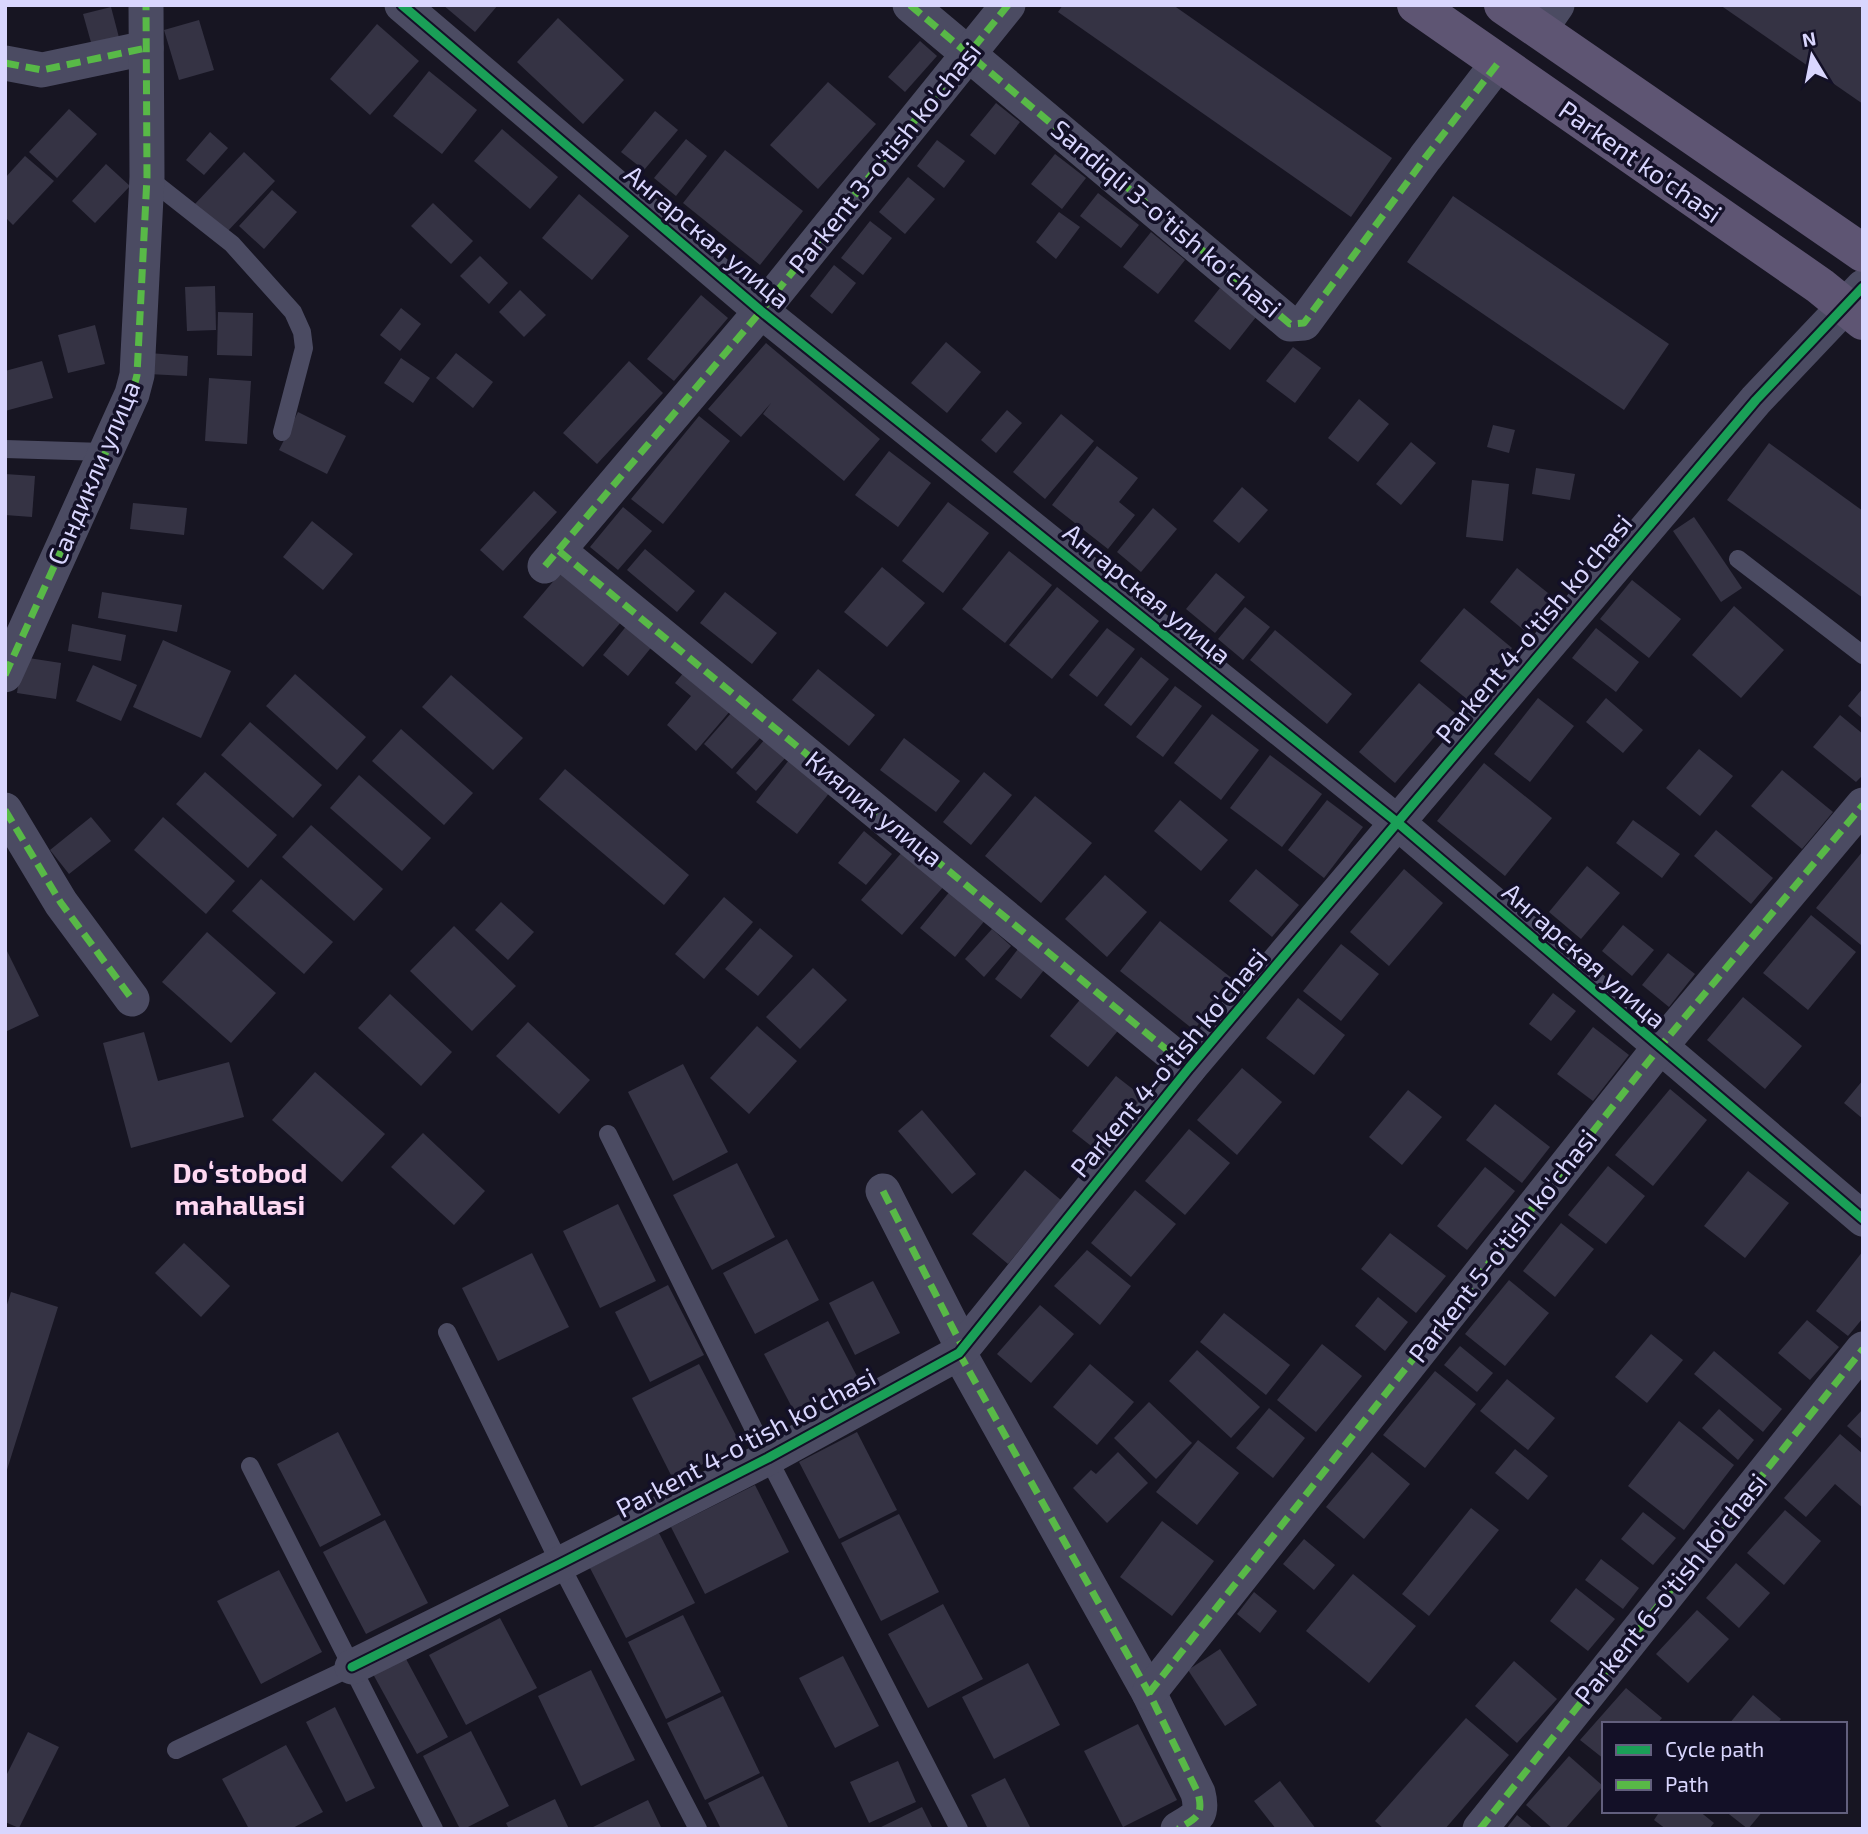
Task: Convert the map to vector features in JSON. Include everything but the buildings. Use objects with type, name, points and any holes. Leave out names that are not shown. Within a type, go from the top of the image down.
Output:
[{"type":"main road","name":"Parkent ko'chasi","points":[[1416,5],[1819,286],[1857,305]]},
{"type":"main road","name":"Parkent ko'chasi","points":[[1503,5],[1548,18],[1863,253]]},
{"type":"street","name":"Сандикли улица","points":[[5,675],[132,394],[137,375],[147,177],[146,5]]},
{"type":"street","name":"Ангарская улица","points":[[402,5],[761,310],[1398,823],[1863,1219]]},
{"type":"street","name":"Sandiqli 3-o'tish ko'chasi","points":[[910,5],[1290,324],[1297,325],[1304,323],[1498,63]]},
{"type":"street","name":"Parkent 3-o'tish ko'chasi","points":[[552,558],[761,310],[971,54],[993,6]]},
{"type":"street","points":[[5,63],[42,70],[146,48]]},
{"type":"street","name":"Parkent 4-o'tish ko'chasi","points":[[352,1667],[768,1458],[961,1350],[1189,1068],[1756,400],[1857,305]]},
{"type":"street","name":"Киялик улица","points":[[552,558],[1189,1068]]},
{"type":"street","name":"Parkent 5-o'tish ko'chasi","points":[[1150,1693],[1659,1048],[1863,804]]},
{"type":"street","points":[[5,810],[61,904],[132,999]]},
{"type":"street","points":[[883,1191],[961,1350],[1150,1693],[1198,1793],[1201,1809],[1197,1816],[1178,1829]]},
{"type":"street","name":"Parkent 6-o'tish ko'chasi","points":[[1480,1829],[1863,1349]]},
{"type":"lane","points":[[147,177],[232,244],[293,312],[302,332],[304,348],[282,432]]},
{"type":"lane","points":[[5,449],[104,452]]},
{"type":"lane","points":[[1738,559],[1863,655]]},
{"type":"lane","points":[[608,1135],[768,1458],[959,1829]]},
{"type":"lane","points":[[447,1332],[560,1564],[698,1829]]},
{"type":"lane","points":[[250,1466],[434,1829]]},
{"type":"lane","points":[[176,1750],[352,1667]]},
{"type":"marked path","points":[[5,675],[132,394],[137,375],[147,177],[146,5]]},
{"type":"marked path","points":[[910,5],[1290,324],[1304,323],[1498,63]]},
{"type":"marked path","points":[[545,566],[761,311],[1008,5]]},
{"type":"marked path","points":[[5,63],[42,70],[146,48]]},
{"type":"marked path","points":[[559,551],[1189,1068]]},
{"type":"marked path","points":[[1149,1693],[1659,1048],[1863,805]]},
{"type":"marked path","points":[[5,810],[61,903],[132,999]]},
{"type":"marked path","points":[[883,1191],[963,1348]]},
{"type":"marked path","points":[[1480,1829],[1863,1349]]},
{"type":"marked path","points":[[959,1353],[1149,1693],[1198,1793],[1200,1807],[1197,1816],[1178,1829]]},
{"type":"cycle path","points":[[402,5],[761,311],[1398,823],[1863,1219]]},
{"type":"cycle path","points":[[352,1667],[768,1458],[959,1353],[1189,1068],[1756,400],[1863,287]]},
{"type":"district","name":"Doʻstobod mahallasi","points":[[240,1189]]}]
